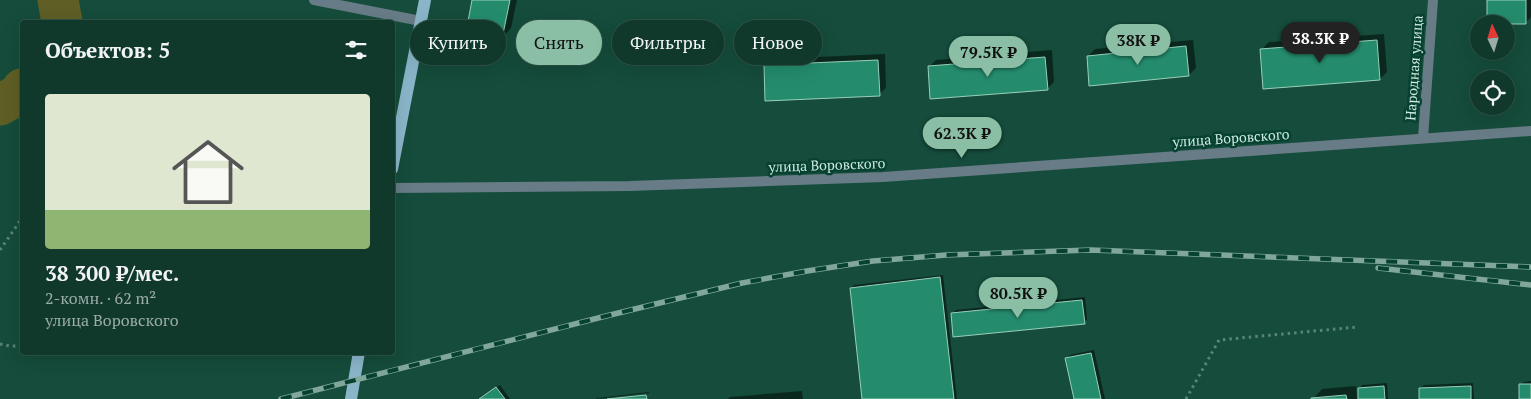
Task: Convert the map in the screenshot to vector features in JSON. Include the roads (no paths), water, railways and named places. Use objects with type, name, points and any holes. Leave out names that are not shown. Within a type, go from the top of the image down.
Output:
[{"type":"main road","points":[[421,20],[426,0]]},
{"type":"main road","points":[[395,154],[412,65]]},
{"type":"main road","points":[[351,399],[358,355]]},
{"type":"street","points":[[314,0],[416,20]]},
{"type":"street","name":"Народная улица","points":[[1423,138],[1433,0]]},
{"type":"street","name":"улица Воровского","points":[[395,188],[630,186],[883,177],[1531,131]]},
{"type":"waterway","points":[[58,0],[62,20]]},
{"type":"waterway","points":[[0,105],[20,92]]},
{"type":"railway","points":[[281,399],[742,283],[873,261],[946,255],[1091,250],[1531,267]]},
{"type":"railway","points":[[1378,268],[1531,285]]}]
